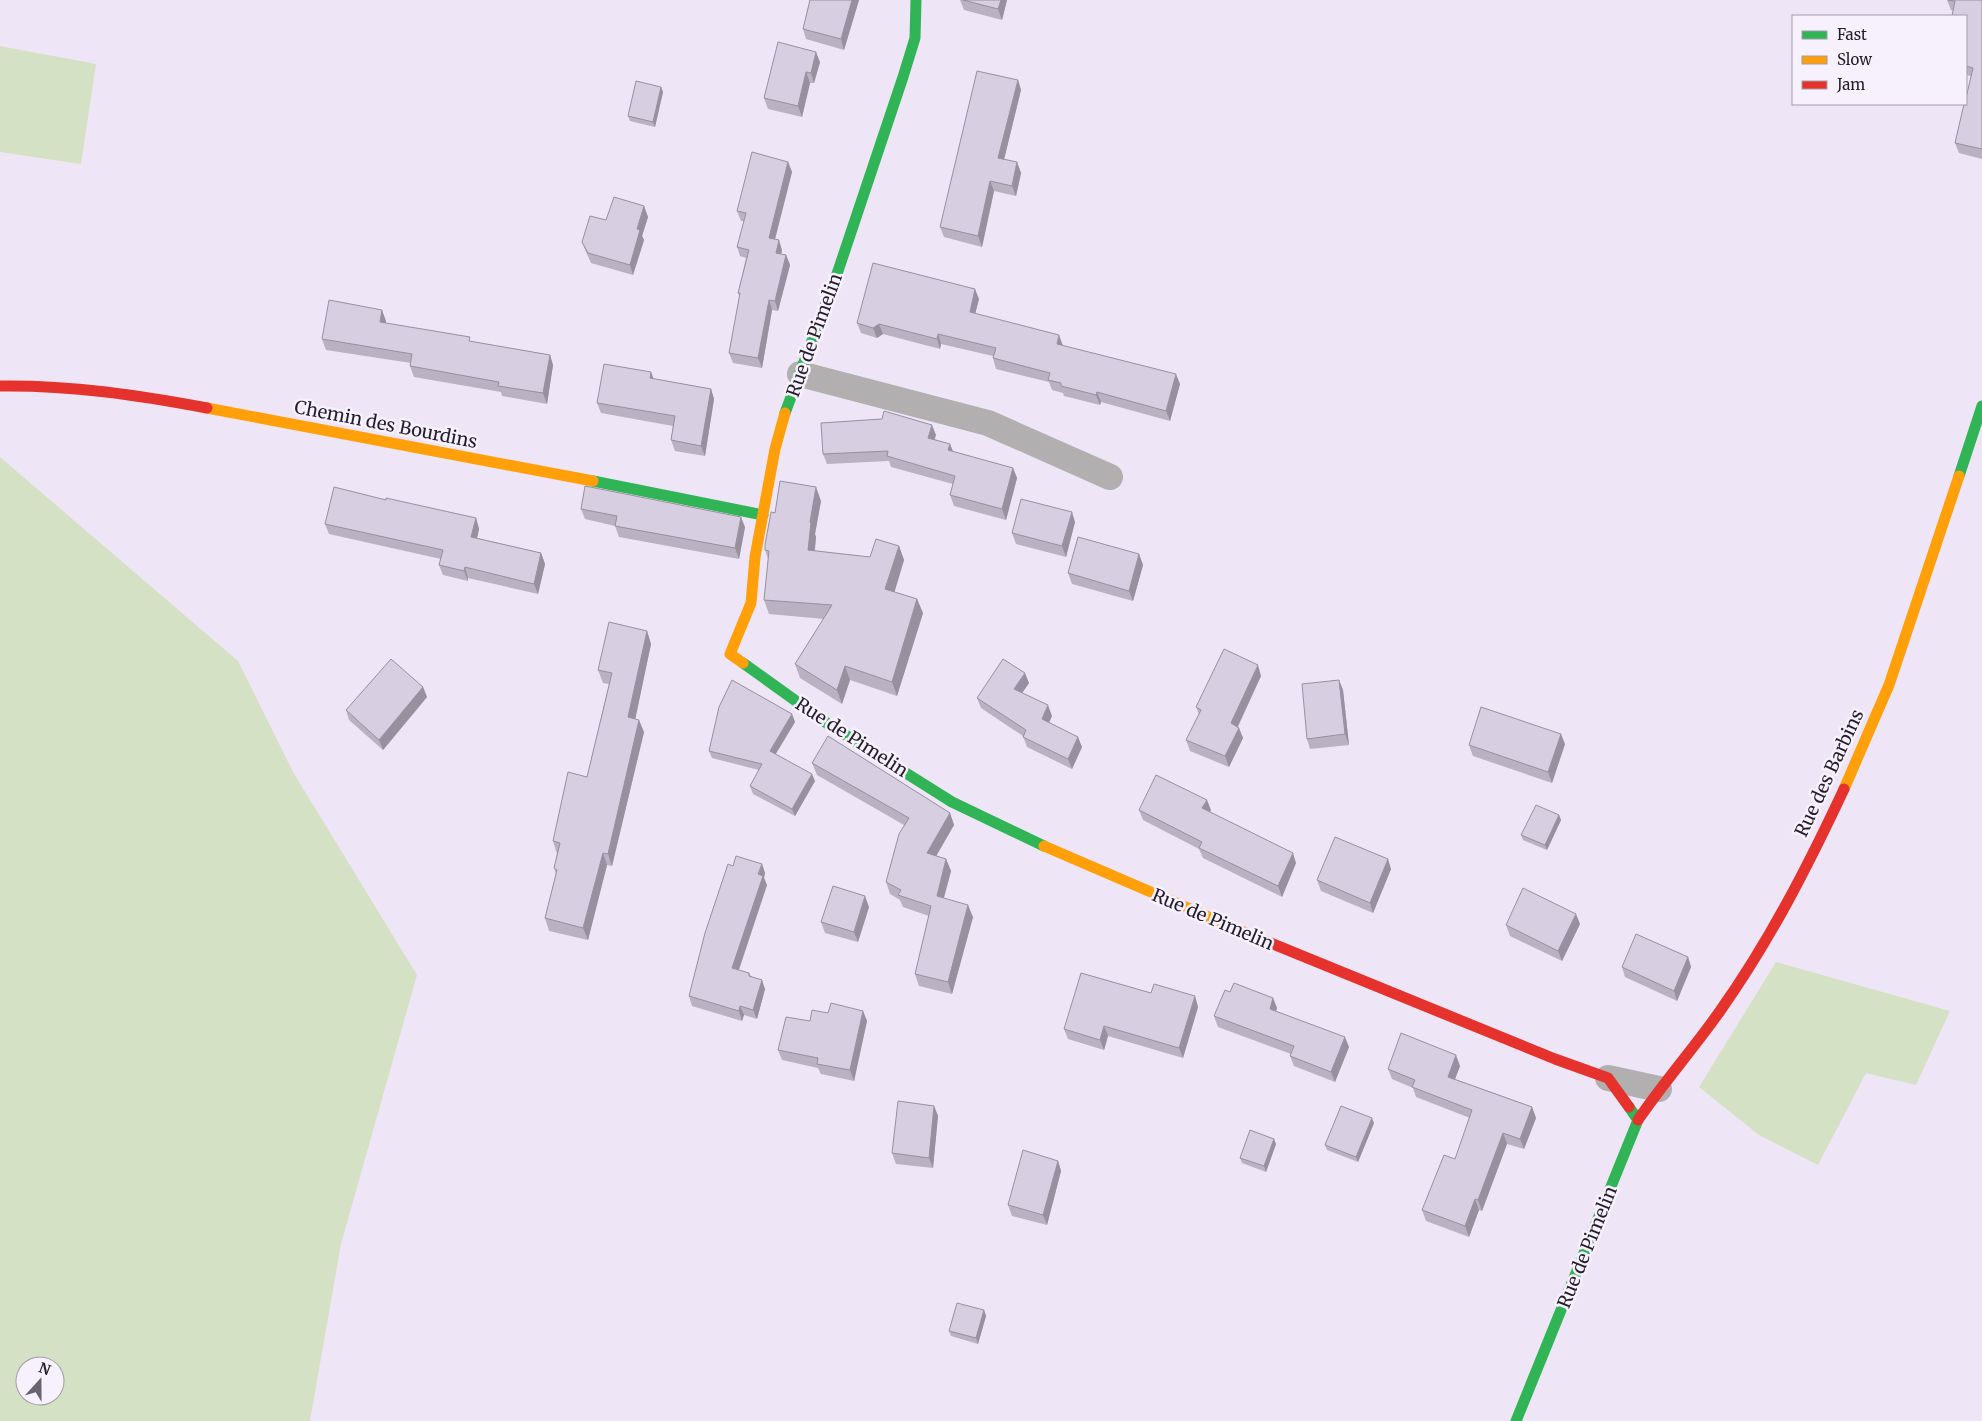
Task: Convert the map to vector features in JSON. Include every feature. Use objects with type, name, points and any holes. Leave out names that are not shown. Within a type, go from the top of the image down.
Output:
[{"type":"street","name":"Rue de Pimelin","points":[[916,0],[914,38],[903,77],[838,271],[786,411],[775,449],[755,557],[751,603],[730,654],[828,724],[952,802],[1071,859],[1220,923],[1555,1059],[1608,1078],[1659,1089]]},
{"type":"street","points":[[800,374],[988,423],[1110,477]]},
{"type":"street","name":"Chemin des Bourdins","points":[[0,386],[26,384],[147,398],[297,424],[763,515]]},
{"type":"street","name":"Rue des Barbins","points":[[1638,1120],[1659,1089],[1720,1012],[1772,932],[1843,791],[1907,635],[1982,406]]},
{"type":"street","points":[[1608,1078],[1638,1120]]},
{"type":"street","name":"Rue de Pimelin","points":[[1516,1421],[1638,1120]]},
{"type":"green space","points":[[0,46],[96,64],[81,164],[0,152]]},
{"type":"green space","points":[[0,457],[238,661],[293,772],[417,975],[341,1244],[310,1421],[0,1421]]},
{"type":"green space","points":[[1776,962],[1950,1011],[1916,1085],[1866,1073],[1818,1165],[1759,1135],[1699,1087]]},
{"type":"building","points":[[810,0],[852,0],[841,39],[803,29]]},
{"type":"building","points":[[963,0],[1001,0],[998,9]]},
{"type":"building","points":[[1948,0],[1982,0],[1982,149],[1955,143],[1964,105],[1967,105],[1967,94],[1973,68],[1967,66],[1967,15],[1952,15],[1955,1]]},
{"type":"building","points":[[778,42],[816,52],[811,73],[806,72],[798,106],[764,98]]},
{"type":"building","points":[[977,71],[1018,80],[998,158],[1017,162],[1012,186],[990,181],[978,236],[940,227]]},
{"type":"building","points":[[636,81],[661,87],[653,122],[628,116]]},
{"type":"building","points":[[752,152],[788,162],[769,238],[779,240],[776,253],[786,255],[775,301],[769,300],[758,358],[729,353],[740,293],[738,293],[749,250],[737,247],[746,213],[737,211]]},
{"type":"building","points":[[614,197],[644,206],[637,229],[640,230],[630,265],[588,253],[582,242],[590,216],[606,220]]},
{"type":"building","points":[[873,263],[975,289],[970,312],[1059,335],[1057,344],[1176,374],[1166,411],[1097,392],[1096,395],[1061,386],[1061,383],[1048,380],[1050,373],[993,358],[996,348],[938,334],[937,339],[879,324],[873,328],[857,323]]},
{"type":"building","points":[[329,300],[382,310],[380,322],[470,337],[469,341],[550,355],[543,393],[498,386],[499,382],[410,366],[412,354],[322,339]]},
{"type":"building","points":[[604,364],[651,372],[650,378],[711,389],[701,446],[671,440],[675,416],[597,403]]},
{"type":"building","points":[[884,411],[932,425],[928,438],[950,444],[948,450],[1013,468],[1002,509],[950,495],[955,476],[887,456],[888,451],[823,454],[821,423],[882,419]]},
{"type":"building","points":[[780,481],[816,487],[810,522],[808,550],[870,557],[876,539],[899,546],[885,589],[917,599],[892,682],[845,666],[837,690],[795,664],[832,605],[764,600],[769,551],[765,550],[765,545],[771,512],[775,513]]},
{"type":"building","points":[[585,486],[741,517],[735,548],[615,526],[617,516],[581,509]]},
{"type":"building","points":[[334,487],[386,500],[386,498],[476,518],[471,537],[541,553],[534,584],[465,567],[464,571],[439,565],[443,550],[325,524]]},
{"type":"building","points":[[1021,499],[1072,512],[1062,546],[1012,533]]},
{"type":"building","points":[[1078,537],[1139,554],[1129,591],[1068,573]]},
{"type":"building","points":[[609,622],[647,631],[628,717],[639,720],[608,854],[603,853],[583,928],[545,918],[557,870],[554,868],[560,843],[553,841],[568,772],[587,777],[612,673],[598,670]]},
{"type":"building","points":[[1224,649],[1258,665],[1231,723],[1239,728],[1225,756],[1186,740],[1201,710],[1196,707]]},
{"type":"building","points":[[391,659],[423,687],[379,740],[346,710]]},
{"type":"building","points":[[1003,659],[1025,673],[1014,689],[1048,705],[1042,719],[1078,737],[1068,759],[1023,737],[1026,730],[977,698]]},
{"type":"building","points":[[732,680],[792,714],[770,751],[812,774],[792,809],[750,786],[762,764],[709,751],[719,707]]},
{"type":"building","points":[[1339,680],[1345,734],[1307,739],[1302,684]]},
{"type":"building","points":[[1481,707],[1561,734],[1548,772],[1469,745]]},
{"type":"building","points":[[828,736],[950,813],[927,853],[946,859],[937,896],[968,905],[948,982],[915,974],[931,906],[898,895],[901,890],[886,882],[899,834],[909,818],[812,763]]},
{"type":"building","points":[[1156,775],[1207,800],[1202,808],[1293,853],[1278,886],[1199,848],[1202,842],[1139,810]]},
{"type":"building","points":[[1536,805],[1559,815],[1545,845],[1521,835]]},
{"type":"building","points":[[1335,837],[1388,859],[1370,903],[1317,880]]},
{"type":"building","points":[[736,856],[762,864],[758,874],[763,876],[732,968],[749,973],[749,976],[762,980],[753,1010],[740,1006],[739,1011],[689,996],[705,933],[728,864],[733,866]]},
{"type":"building","points":[[833,886],[865,896],[854,932],[821,922]]},
{"type":"building","points":[[1523,888],[1576,914],[1558,951],[1506,925]]},
{"type":"building","points":[[1636,934],[1688,957],[1674,991],[1622,967]]},
{"type":"building","points":[[1081,973],[1151,993],[1154,984],[1195,996],[1179,1048],[1104,1026],[1100,1040],[1064,1029]]},
{"type":"building","points":[[1234,983],[1273,998],[1270,1009],[1345,1037],[1331,1072],[1290,1056],[1294,1046],[1214,1016],[1225,990],[1230,992]]},
{"type":"building","points":[[831,1003],[863,1011],[850,1070],[817,1064],[818,1058],[778,1050],[786,1017],[810,1021],[812,1010],[828,1013]]},
{"type":"building","points":[[1401,1033],[1456,1055],[1448,1077],[1532,1107],[1520,1139],[1503,1133],[1478,1200],[1475,1199],[1465,1226],[1422,1210],[1444,1155],[1455,1159],[1472,1110],[1412,1087],[1415,1080],[1388,1069]]},
{"type":"building","points":[[898,1101],[934,1106],[929,1158],[892,1153]]},
{"type":"building","points":[[1341,1106],[1372,1118],[1356,1157],[1325,1145]]},
{"type":"building","points":[[1250,1130],[1274,1139],[1264,1166],[1240,1158]]},
{"type":"building","points":[[1023,1150],[1058,1161],[1043,1215],[1008,1205]]},
{"type":"building","points":[[957,1303],[984,1310],[976,1338],[949,1331]]},
{"type":"traffic: fast","points":[[785,413],[838,271],[903,77],[915,38],[916,0]]},
{"type":"traffic: fast","points":[[1959,476],[1982,406]]},
{"type":"traffic: fast","points":[[593,481],[763,515]]},
{"type":"traffic: fast","points":[[743,663],[828,724],[952,802],[1044,846]]},
{"type":"traffic: fast","points":[[1516,1421],[1638,1120],[1629,1107]]},
{"type":"traffic: slow","points":[[207,408],[593,481]]},
{"type":"traffic: slow","points":[[743,663],[730,654],[751,603],[755,557],[775,449],[785,413]]},
{"type":"traffic: slow","points":[[1844,789],[1889,685],[1959,476]]},
{"type":"traffic: slow","points":[[1044,846],[1246,933]]},
{"type":"traffic: jam","points":[[0,386],[78,389],[207,408]]},
{"type":"traffic: jam","points":[[1638,1120],[1710,1025],[1755,958],[1802,875],[1844,789]]},
{"type":"traffic: jam","points":[[1246,933],[1555,1059],[1608,1078],[1629,1107]]}]
